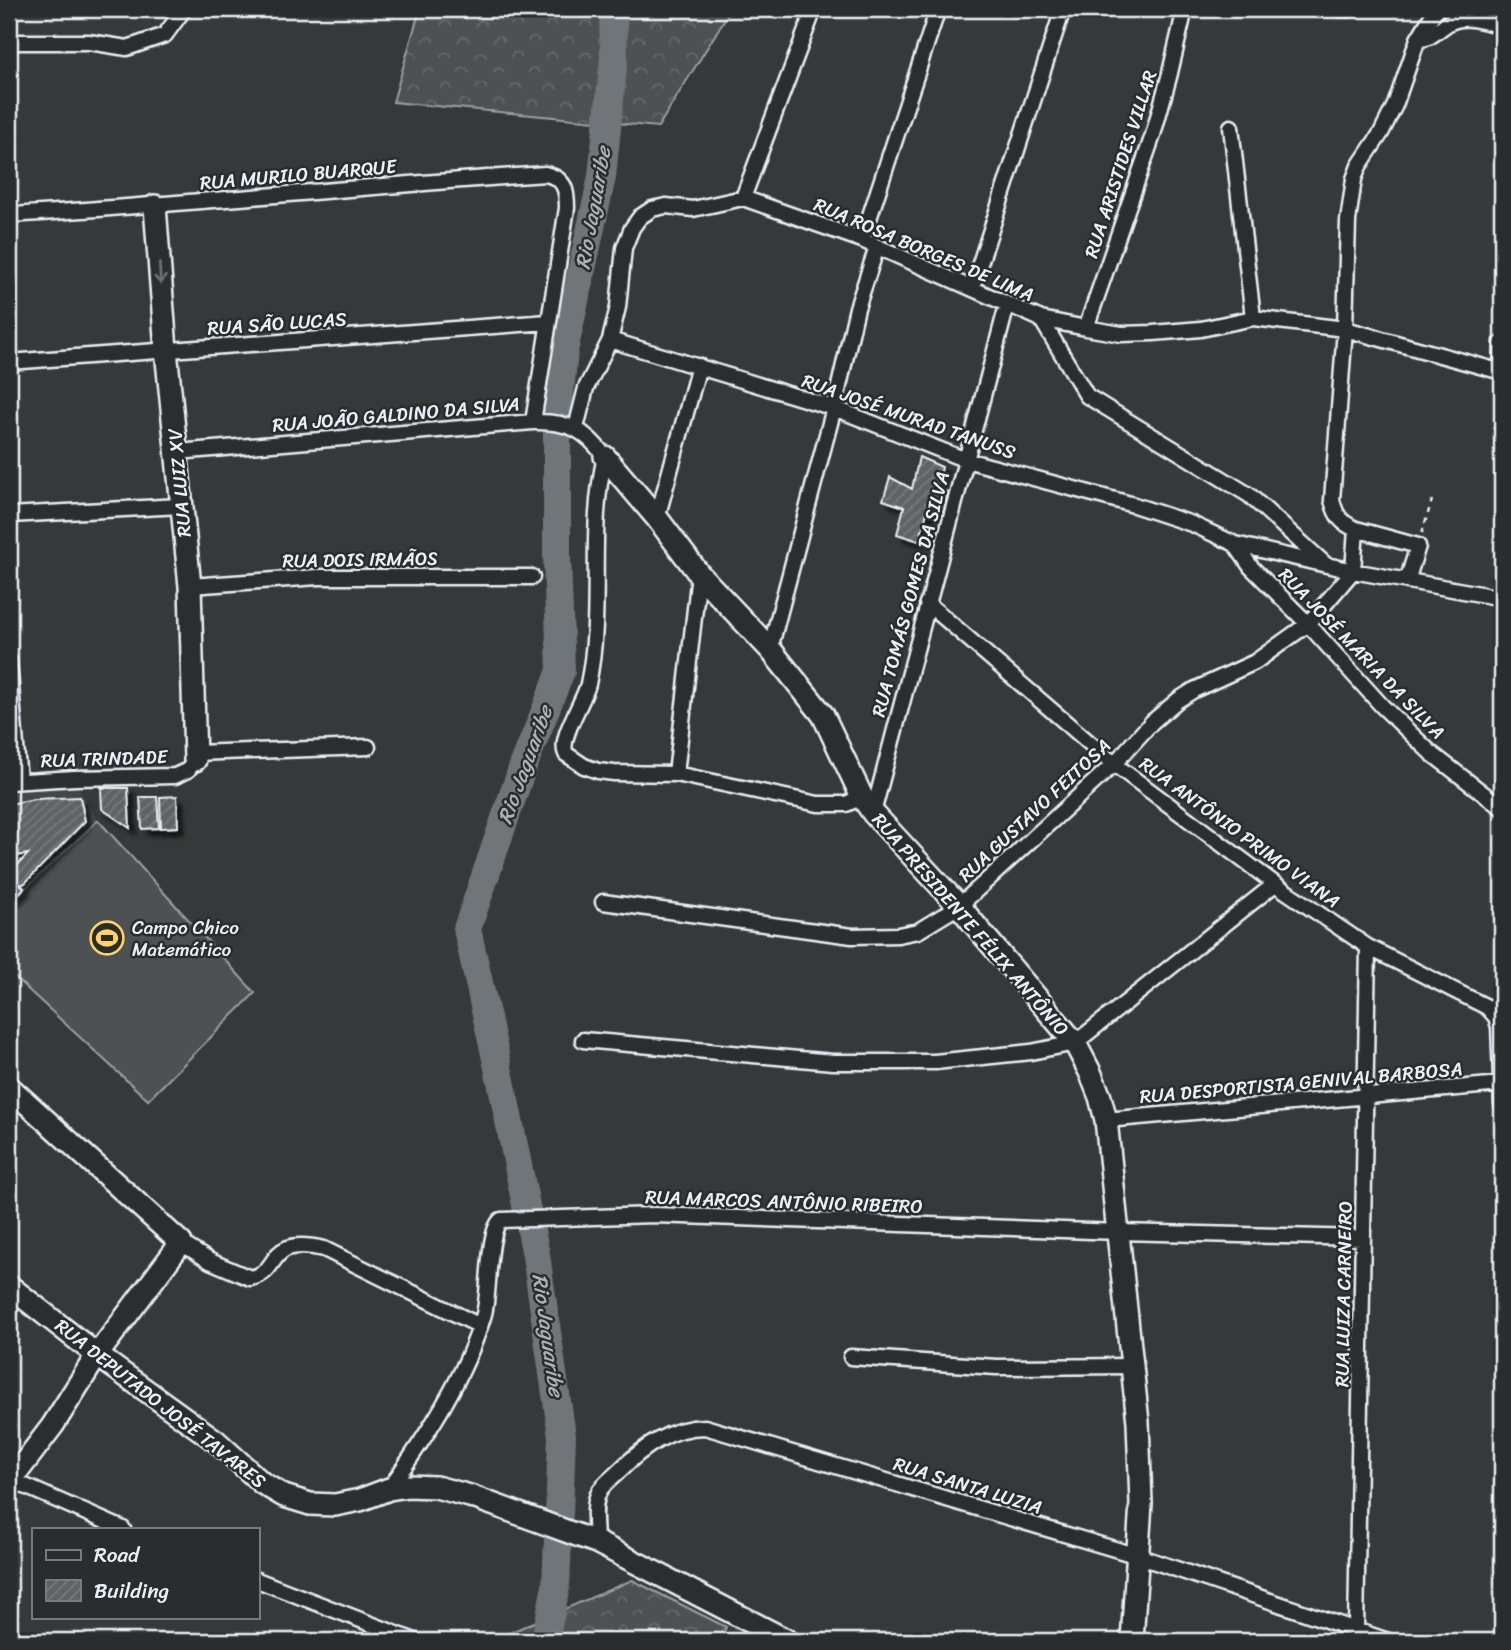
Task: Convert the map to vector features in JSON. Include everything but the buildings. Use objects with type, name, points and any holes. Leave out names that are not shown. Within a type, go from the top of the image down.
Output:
[{"type":"street","points":[[9,45],[19,42],[89,42],[127,48],[165,35],[184,9]]},
{"type":"street","points":[[814,9],[743,198],[693,209],[666,206],[652,209],[640,216],[624,248],[618,307],[610,340],[586,388],[572,426],[599,448],[605,457],[597,496],[594,656],[586,691],[563,748],[572,759],[598,771],[676,774],[818,804],[868,805]]},
{"type":"street","points":[[862,240],[938,9]]},
{"type":"street","points":[[972,288],[1063,9]]},
{"type":"street","name":"RUA ARISTIDES VILLAR","points":[[1086,328],[1142,170],[1185,9]]},
{"type":"street","points":[[1340,9],[1350,9]]},
{"type":"street","points":[[1407,580],[1418,546],[1341,521],[1332,500],[1345,329],[1346,247],[1354,179],[1395,105],[1418,39],[1436,9]]},
{"type":"street","points":[[1418,39],[1428,38],[1455,20],[1468,18],[1502,26]]},
{"type":"street","points":[[1231,127],[1253,318]]},
{"type":"street","name":"RUA MURILO BUARQUE","points":[[9,215],[155,206],[545,174],[562,181],[567,195],[548,322]]},
{"type":"street","name":"RUA ROSA BORGES DE LIMA","points":[[743,198],[862,240],[1041,319],[1121,334],[1200,329],[1253,318],[1345,329],[1502,372]]},
{"type":"street","name":"RUA LUIZ XV","points":[[155,206],[166,350],[190,586],[195,757]]},
{"type":"street","points":[[770,649],[834,408],[857,308],[877,247]]},
{"type":"street","name":"RUA TOMÁS GOMES DA SILVA","points":[[868,805],[927,603],[1007,304]]},
{"type":"street","points":[[1041,319],[1087,396],[1249,495],[1327,565]]},
{"type":"street","points":[[539,422],[548,322]]},
{"type":"street","name":"RUA SÃO LUCAS","points":[[9,362],[548,322]]},
{"type":"street","name":"RUA JOSÉ MURAD TANUSS","points":[[610,340],[834,408],[966,460],[1134,505],[1192,524],[1235,544],[1353,571],[1502,598]]},
{"type":"street","points":[[1502,343],[1502,372]]},
{"type":"street","points":[[657,518],[699,366]]},
{"type":"street","name":"RUA JOÃO GALDINO DA SILVA","points":[[177,452],[539,422],[572,426]]},
{"type":"street","name":"RUA PRESIDENTE FÉLIX ANTÔNIO","points":[[605,457],[657,518],[699,574],[770,649],[823,715],[868,805],[959,906],[1074,1043],[1090,1072],[1106,1120],[1134,1366],[1141,1503],[1132,1641]]},
{"type":"street","points":[[9,515],[181,506]]},
{"type":"street","points":[[1353,571],[1356,528]]},
{"type":"street","name":"RUA JOSÉ MARIA DA SILVA","points":[[1235,544],[1251,567],[1308,624],[1382,706],[1430,753],[1502,808]]},
{"type":"street","name":"RUA GUSTAVO FEITOSA","points":[[603,902],[852,936],[898,935],[918,931],[959,906],[1114,764],[1152,722],[1178,700],[1255,662],[1308,624],[1353,571]]},
{"type":"street","points":[[676,774],[699,574]]},
{"type":"street","name":"RUA DOIS IRMÃOS","points":[[190,586],[318,577],[532,576]]},
{"type":"street","name":"RUA ANTÔNIO PRIMO VIANA","points":[[927,603],[1114,764],[1275,884],[1368,947],[1487,1007],[1496,1017],[1499,1027],[1500,1083]]},
{"type":"street","points":[[9,667],[14,782]]},
{"type":"street","points":[[195,757],[368,747]]},
{"type":"street","name":"RUA TRINDADE","points":[[14,782],[111,776],[175,776],[188,770],[195,757]]},
{"type":"street","points":[[583,1040],[833,1062],[935,1062],[1031,1052],[1074,1043],[1275,884]]},
{"type":"street","name":"RUA LUIZA CARNEIRO","points":[[1355,1636],[1368,947]]},
{"type":"street","points":[[1500,1083],[1502,1104]]},
{"type":"street","name":"RUA DESPORTISTA GENIVAL BARBOSA","points":[[1106,1120],[1500,1083]]},
{"type":"street","points":[[9,1087],[181,1243],[210,1261],[250,1278],[262,1272],[279,1252],[288,1247],[300,1245],[324,1249],[480,1326]]},
{"type":"street","name":"RUA MARCOS ANTÔNIO RIBEIRO","points":[[389,1489],[415,1452],[466,1365],[480,1326],[489,1287],[495,1227],[501,1220],[654,1215],[1363,1238]]},
{"type":"street","points":[[121,1528],[10,1481],[53,1424],[97,1355],[181,1243]]},
{"type":"street","name":"RUA DEPUTADO JOSÉ TAVARES","points":[[9,1286],[97,1355],[216,1441],[262,1483],[284,1496],[310,1504],[335,1505],[408,1486],[436,1487],[470,1496],[596,1542],[783,1640]]},
{"type":"street","points":[[851,1357],[996,1367],[1134,1366]]},
{"type":"street","name":"RUA SANTA LUZIA","points":[[596,1542],[596,1501],[604,1486],[648,1446],[673,1432],[691,1427],[705,1427],[1138,1556],[1355,1636],[1388,1641]]},
{"type":"street","points":[[259,1581],[415,1641]]},
{"type":"path","points":[[1418,546],[1432,500]]},
{"type":"shaded area","points":[[72,778],[98,820],[9,905],[9,780]]},
{"type":"green space","points":[[420,9],[731,9],[658,127],[393,102]]},
{"type":"green space","name":"Campo Chico Matemático","points":[[98,820],[255,993],[148,1100],[9,972],[9,904]]},
{"type":"green space","points":[[632,1580],[726,1627],[720,1641],[502,1641],[504,1635]]},
{"type":"waterway","name":"Rio Jaguaribe","points":[[559,1515],[562,1436],[536,1255],[467,929],[522,769],[561,671],[557,558],[557,422],[564,351],[602,177],[614,58],[613,9]]},
{"type":"waterway","name":"Rio Jaguaribe","points":[[545,1641],[556,1586],[558,1539]]},
{"type":"place","name":"Campo Chico Matemático","points":[[107,938]]}]
